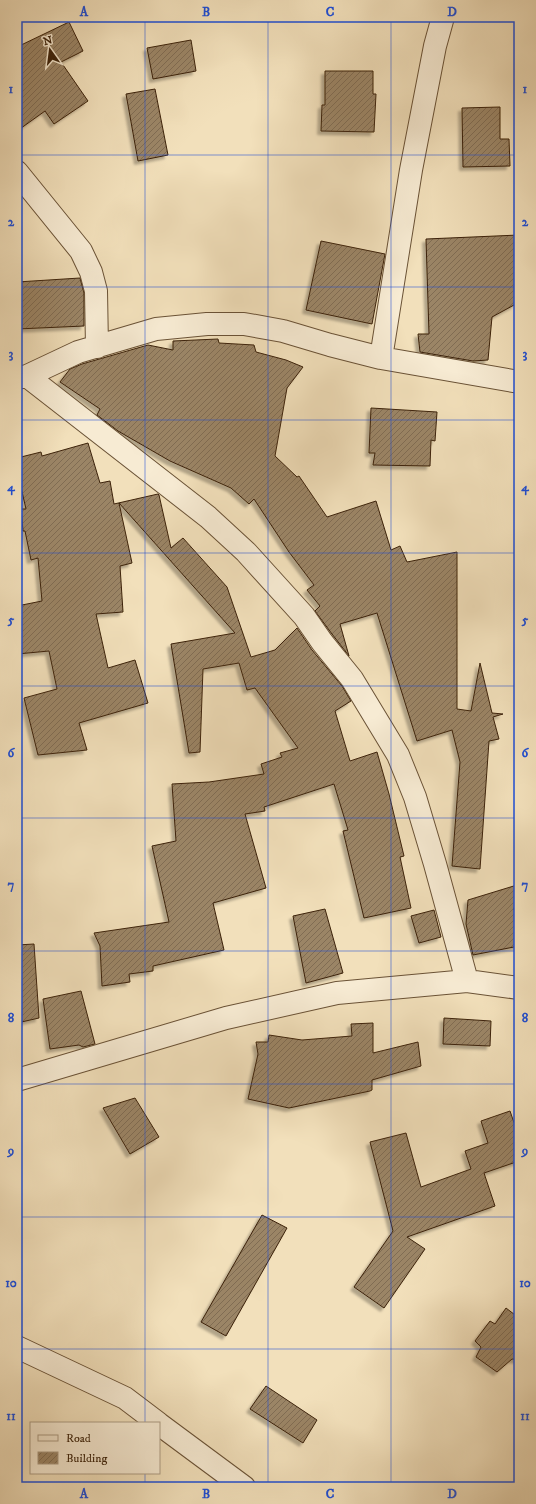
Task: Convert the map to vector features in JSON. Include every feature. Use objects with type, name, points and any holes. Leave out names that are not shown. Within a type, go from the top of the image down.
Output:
[{"type":"street","points":[[381,358],[411,170],[435,46],[443,17]]},
{"type":"street","points":[[17,172],[81,251],[91,272],[96,291],[97,347]]},
{"type":"street","points":[[467,981],[415,797],[398,755],[352,679],[322,642],[304,616],[246,552],[208,517],[22,377],[78,352],[156,329],[207,324],[244,324],[283,331],[330,346],[381,358],[519,382]]},
{"type":"street","points":[[17,1080],[226,1018],[329,995],[467,981],[519,988]]},
{"type":"street","points":[[17,1347],[125,1398],[157,1422]]},
{"type":"street","points":[[160,1424],[244,1487]]},
{"type":"building","points":[[69,22],[83,51],[61,62],[88,101],[54,124],[45,111],[17,131],[17,47]]},
{"type":"building","points":[[191,40],[196,71],[153,79],[147,48]]},
{"type":"building","points":[[325,71],[373,71],[373,94],[376,94],[374,132],[321,131],[322,105],[325,105]]},
{"type":"building","points":[[155,89],[168,155],[138,161],[126,94]]},
{"type":"building","points":[[500,107],[500,139],[509,139],[510,166],[463,167],[462,108]]},
{"type":"building","points":[[519,235],[519,254],[515,269],[519,299],[514,305],[492,317],[488,360],[473,361],[420,352],[418,334],[429,334],[426,239]]},
{"type":"building","points":[[321,241],[385,254],[372,324],[306,310]]},
{"type":"building","points":[[80,278],[84,293],[84,326],[17,329],[17,282]]},
{"type":"building","points":[[218,339],[219,343],[254,345],[256,352],[286,360],[303,367],[287,388],[275,456],[297,477],[299,476],[327,517],[376,501],[391,550],[400,546],[407,562],[457,552],[457,709],[471,711],[480,663],[492,713],[503,714],[493,717],[499,739],[489,741],[480,869],[452,866],[460,762],[452,730],[417,741],[377,613],[340,624],[349,656],[315,611],[320,606],[307,590],[314,585],[289,552],[254,499],[249,504],[231,488],[170,461],[118,431],[97,415],[100,409],[60,382],[70,369],[82,364],[148,345],[173,350],[173,341]]},
{"type":"building","points":[[371,408],[437,412],[435,441],[431,440],[430,466],[373,465],[375,453],[369,453]]},
{"type":"building","points":[[88,443],[100,483],[110,481],[114,504],[158,494],[159,495],[171,548],[183,538],[227,587],[251,657],[275,650],[297,628],[312,650],[342,686],[351,701],[335,711],[350,761],[377,752],[404,856],[400,857],[411,908],[364,918],[343,831],[348,830],[334,784],[264,807],[265,811],[245,814],[266,888],[213,903],[224,950],[153,966],[153,971],[129,974],[130,982],[102,986],[100,946],[94,933],[169,922],[152,846],[176,841],[172,784],[209,782],[264,774],[261,764],[282,757],[280,753],[298,748],[255,688],[247,690],[239,663],[203,669],[200,752],[189,753],[171,644],[235,633],[119,503],[132,563],[120,566],[123,612],[96,614],[108,668],[135,660],[148,703],[79,723],[87,750],[38,755],[24,698],[57,689],[49,651],[17,654],[17,606],[42,601],[38,558],[31,560],[25,531],[23,531],[21,509],[26,509],[17,470],[17,458],[41,452],[42,456]]},
{"type":"building","points":[[517,885],[514,910],[519,909],[519,946],[473,955],[466,924],[468,900]]},
{"type":"building","points":[[325,909],[343,973],[306,983],[293,916]]},
{"type":"building","points":[[434,910],[441,937],[419,943],[411,916]]},
{"type":"building","points":[[34,944],[39,1018],[17,1023],[17,945]]},
{"type":"building","points":[[81,991],[95,1044],[83,1047],[79,1045],[50,1049],[43,999]]},
{"type":"building","points":[[444,1018],[491,1021],[490,1046],[443,1044]]},
{"type":"building","points":[[373,1023],[373,1053],[418,1042],[421,1066],[372,1080],[372,1090],[370,1091],[289,1108],[248,1099],[258,1054],[256,1042],[268,1042],[269,1035],[302,1040],[352,1036],[351,1024]]},
{"type":"building","points":[[135,1098],[159,1137],[130,1154],[103,1108]]},
{"type":"building","points":[[510,1111],[519,1137],[519,1161],[484,1173],[495,1206],[407,1237],[425,1249],[384,1308],[354,1287],[393,1231],[370,1142],[406,1133],[421,1187],[471,1169],[465,1151],[488,1143],[481,1121]]},
{"type":"building","points":[[262,1215],[287,1228],[226,1336],[201,1322]]},
{"type":"building","points":[[506,1308],[519,1318],[519,1360],[512,1359],[497,1372],[476,1357],[481,1347],[475,1341],[490,1321],[495,1324]]},
{"type":"building","points":[[266,1386],[317,1420],[303,1443],[250,1409]]}]
